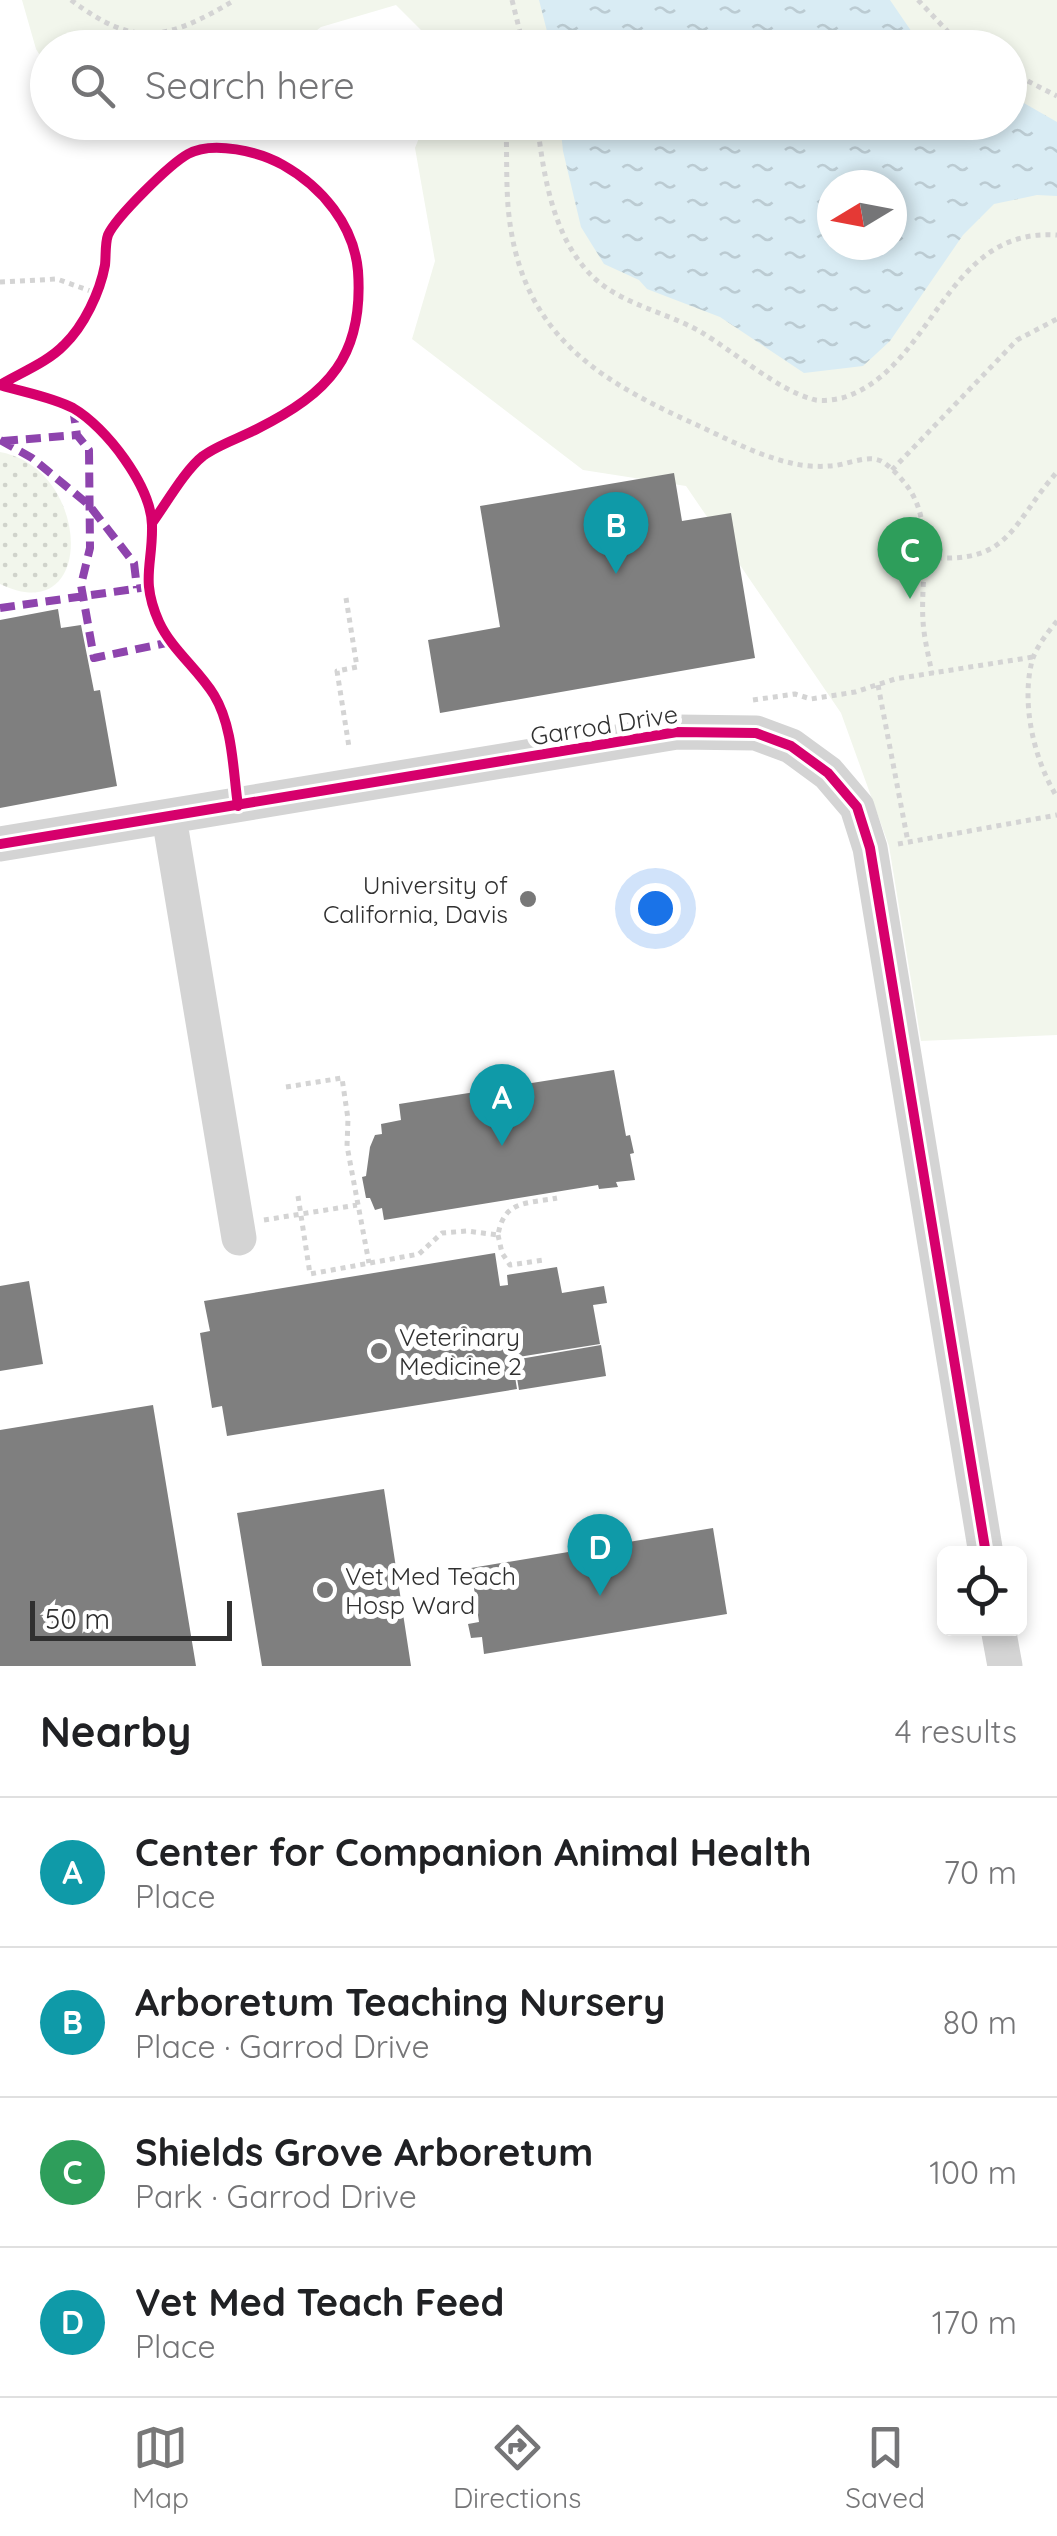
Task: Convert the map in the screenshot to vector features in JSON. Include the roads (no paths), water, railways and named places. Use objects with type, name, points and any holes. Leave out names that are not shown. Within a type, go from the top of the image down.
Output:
[{"type":"street","name":"Garrod Drive","points":[[0,844],[677,732],[756,733],[790,746],[828,773],[857,808],[870,848],[985,1546]]},
{"type":"street","points":[[169,817],[237,1231]]},
{"type":"street","points":[[999,1636],[1005,1666]]},
{"type":"water","points":[[539,0],[890,0],[910,30],[547,30]]},
{"type":"water","points":[[1027,105],[1057,122],[1057,196],[1037,195],[994,204],[963,235],[890,341],[863,366],[804,373],[720,317],[647,289],[639,280],[604,264],[581,227],[562,140],[1027,140]]},
{"type":"place","name":"Arboretum Teaching Nursery","points":[[616,574]]},
{"type":"place","name":"Shields Grove Arboretum","points":[[910,599]]},
{"type":"place","name":"University of California, Davis","points":[[528,899]]},
{"type":"place","name":"Center for Companion Animal Health","points":[[502,1146]]},
{"type":"place","name":"Veterinary Medicine 2","points":[[379,1351]]},
{"type":"place","name":"Vet Med Teach Hosp Ward","points":[[325,1590]]},
{"type":"place","name":"Vet Med Teach Feed","points":[[600,1596]]}]
